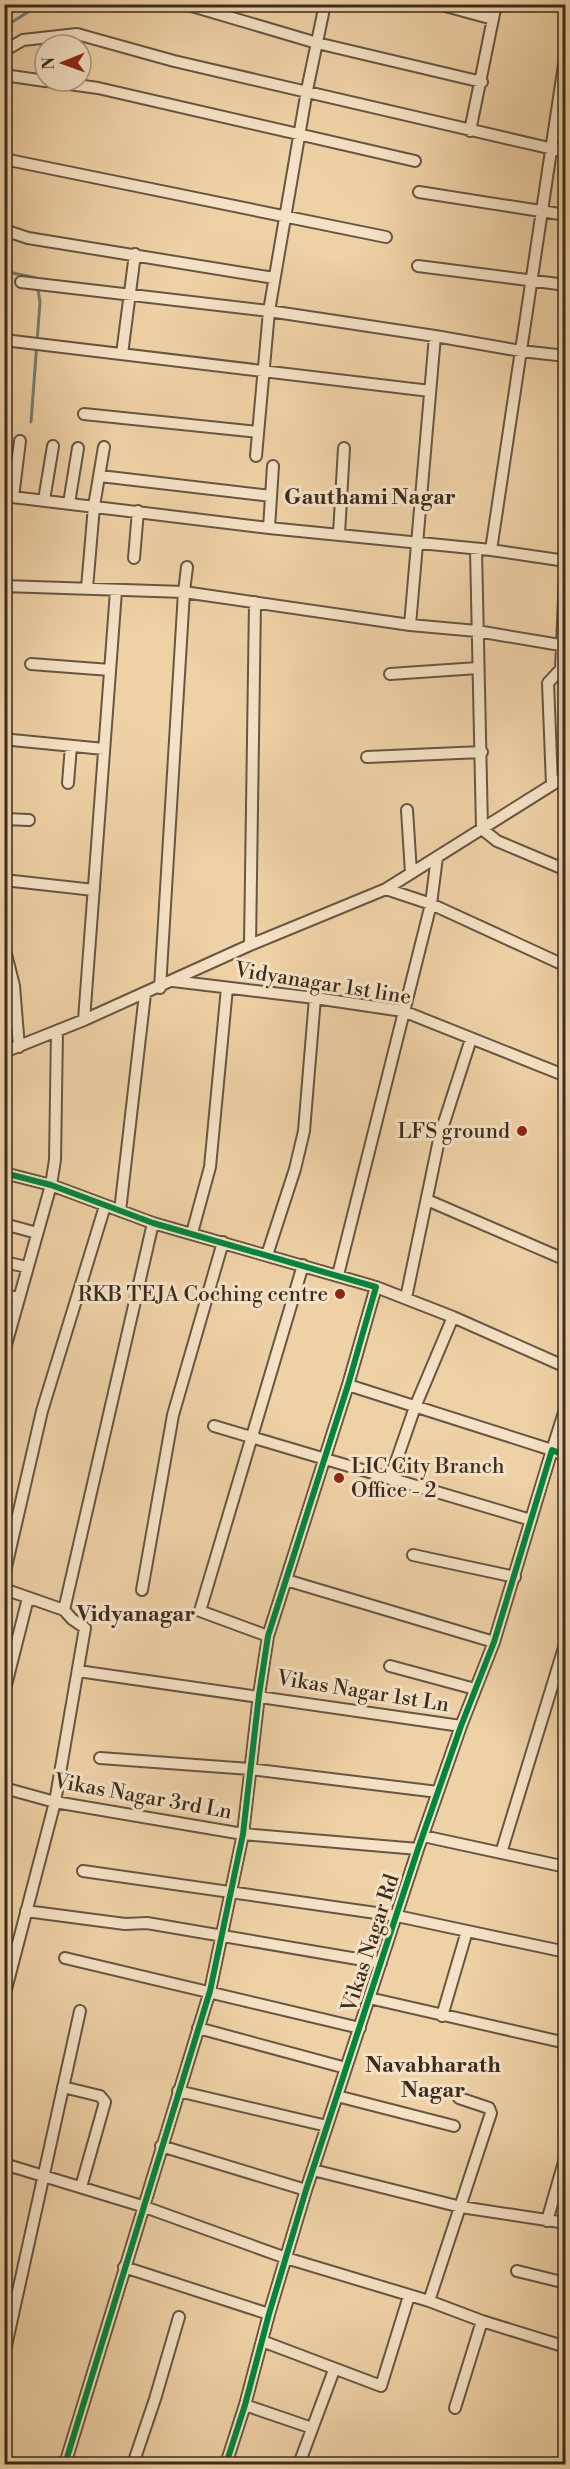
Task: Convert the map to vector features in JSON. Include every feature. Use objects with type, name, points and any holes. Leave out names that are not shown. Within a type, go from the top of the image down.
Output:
[{"type":"street","points":[[185,4],[317,43],[482,82]]},
{"type":"street","points":[[256,456],[274,278],[307,90],[325,4]]},
{"type":"street","points":[[438,4],[493,19]]},
{"type":"street","points":[[470,131],[482,82],[496,4]]},
{"type":"street","points":[[4,51],[23,40],[77,34],[174,60],[566,152]]},
{"type":"street","points":[[491,550],[550,150],[562,93],[566,51]]},
{"type":"street","points":[[4,75],[33,79]]},
{"type":"street","points":[[93,87],[127,97],[299,133],[415,161]]},
{"type":"street","points":[[4,159],[386,237]]},
{"type":"street","points":[[419,192],[566,215]]},
{"type":"street","points":[[4,230],[28,238],[274,278]]},
{"type":"street","points":[[122,354],[135,254]]},
{"type":"street","points":[[418,266],[566,285]]},
{"type":"street","points":[[26,282],[269,311],[520,351],[566,356]]},
{"type":"street","points":[[410,624],[435,336]]},
{"type":"street","points":[[4,340],[430,391]]},
{"type":"street","points":[[84,414],[258,432]]},
{"type":"street","points":[[20,441],[9,496],[268,528],[565,557],[561,669],[548,683],[552,784]]},
{"type":"street","points":[[44,500],[53,446]]},
{"type":"street","points":[[87,588],[94,506],[104,447]]},
{"type":"street","points":[[69,503],[78,448]]},
{"type":"street","points":[[339,534],[344,448]]},
{"type":"street","points":[[268,528],[273,466]]},
{"type":"street","points":[[100,476],[271,496]]},
{"type":"street","points":[[134,558],[138,511]]},
{"type":"street","points":[[476,549],[482,829],[496,841],[566,870]]},
{"type":"street","points":[[160,988],[183,592],[187,567]]},
{"type":"street","points":[[4,586],[183,592],[563,646]]},
{"type":"street","points":[[84,1020],[116,591]]},
{"type":"street","points":[[250,945],[255,602]]},
{"type":"street","points":[[31,664],[110,670]]},
{"type":"street","points":[[390,674],[478,668]]},
{"type":"street","points":[[12,740],[104,749]]},
{"type":"street","points":[[68,783],[71,746]]},
{"type":"street","points":[[367,758],[482,752]]},
{"type":"street","points":[[4,1052],[160,988],[250,945],[386,889],[566,776]]},
{"type":"street","points":[[407,810],[411,873]]},
{"type":"street","points":[[4,819],[28,820]]},
{"type":"street","points":[[338,1275],[431,904],[437,857]]},
{"type":"street","points":[[4,880],[94,890]]},
{"type":"street","points":[[386,889],[431,904],[566,966]]},
{"type":"street","points":[[4,946],[14,986],[19,1047]]},
{"type":"street","name":"Vidyanagar 1st line","points":[[173,981],[403,1011],[566,1076]]},
{"type":"street","points":[[192,1233],[210,1167],[227,988]]},
{"type":"street","points":[[120,1211],[145,994]]},
{"type":"street","points":[[267,1255],[295,1169],[304,1131],[315,998]]},
{"type":"street","points":[[4,1352],[51,1185],[55,1160],[57,1031]]},
{"type":"street","points":[[406,1298],[440,1136],[471,1039]]},
{"type":"street","points":[[4,1173],[51,1185],[153,1222],[376,1287],[453,1317],[566,1367]]},
{"type":"street","points":[[427,1200],[566,1260]]},
{"type":"street","points":[[4,1576],[42,1412],[105,1206]]},
{"type":"street","points":[[64,1610],[153,1222]]},
{"type":"street","points":[[4,1224],[37,1233]]},
{"type":"street","points":[[142,1590],[172,1415],[223,1242]]},
{"type":"street","points":[[4,1262],[27,1267]]},
{"type":"street","points":[[268,1636],[200,1611],[303,1265]]},
{"type":"street","points":[[65,2464],[142,2206],[210,1991],[243,1834],[268,1636],[348,1385],[376,1287]]},
{"type":"street","points":[[4,1295],[18,1298]]},
{"type":"street","points":[[390,1479],[415,1407],[453,1317]]},
{"type":"street","points":[[348,1385],[566,1456]]},
{"type":"street","name":"Vikas Nagar Rd","points":[[226,2464],[246,2405],[269,2314],[306,2190],[418,1849],[461,1726],[494,1642],[566,1406]]},
{"type":"street","points":[[214,1426],[531,1520]]},
{"type":"street","points":[[413,1556],[515,1577]]},
{"type":"street","points":[[286,1580],[494,1642]]},
{"type":"street","points":[[4,1589],[64,1610],[85,1628],[55,1802],[4,1997]]},
{"type":"street","points":[[4,1693],[28,1598]]},
{"type":"street","points":[[501,1853],[566,1641]]},
{"type":"street","points":[[390,1666],[476,1689]]},
{"type":"street","name":"Vikas Nagar 1st Ln","points":[[78,1671],[259,1695],[461,1726]]},
{"type":"street","points":[[100,1758],[250,1769],[438,1792]]},
{"type":"street","name":"Vikas Nagar 3rd Ln","points":[[4,1788],[55,1802],[243,1834],[418,1849]]},
{"type":"street","points":[[423,1836],[566,1867]]},
{"type":"street","points":[[83,1871],[397,1916],[566,1953]]},
{"type":"street","points":[[26,1911],[125,1924],[147,1923],[381,1963]]},
{"type":"street","points":[[442,2016],[467,1931]]},
{"type":"street","points":[[65,1958],[360,2028]]},
{"type":"street","points":[[369,1998],[566,2043]]},
{"type":"street","points":[[4,2355],[80,2011]]},
{"type":"street","points":[[198,2028],[346,2068]]},
{"type":"street","points":[[63,2087],[100,2096],[105,2102],[81,2187]]},
{"type":"street","points":[[178,2091],[327,2126]]},
{"type":"street","points":[[337,2096],[454,2126]]},
{"type":"street","points":[[429,2301],[491,2113],[489,2108],[459,2098]]},
{"type":"street","points":[[161,2146],[306,2190]]},
{"type":"street","points":[[547,2221],[566,2155]]},
{"type":"street","points":[[4,2164],[142,2206],[286,2258],[429,2301],[482,2321],[566,2347]]},
{"type":"street","points":[[313,2170],[461,2207],[566,2223]]},
{"type":"street","points":[[124,2267],[269,2314]]},
{"type":"street","points":[[517,2271],[566,2283]]},
{"type":"street","points":[[262,2341],[381,2386],[409,2296]]},
{"type":"street","points":[[133,2464],[179,2318]]},
{"type":"street","points":[[455,2408],[482,2321]]},
{"type":"street","points":[[299,2464],[334,2370]]},
{"type":"street","points":[[246,2405],[312,2428]]},
{"type":"waterway","points":[[4,27],[41,4]]},
{"type":"waterway","points":[[4,271],[36,278],[40,302],[31,422]]},
{"type":"cycle path","points":[[4,1173],[51,1185],[153,1223],[376,1287],[348,1385],[268,1636],[243,1834],[210,1991],[65,2464]]},
{"type":"cycle path","points":[[226,2464],[306,2190],[418,1849],[461,1726],[494,1642],[552,1450],[566,1456]]},
{"type":"place","name":"LFS ground","points":[[522,1131]]},
{"type":"place","name":"RKB TEJA Coching centre","points":[[340,1294]]},
{"type":"place","name":"LIC City Branch Office - 2","points":[[339,1478]]},
{"type":"district","name":"Gauthami Nagar","points":[[370,496]]},
{"type":"district","name":"Vidyanagar","points":[[136,1613]]},
{"type":"district","name":"Navabharath Nagar","points":[[433,2076]]}]
